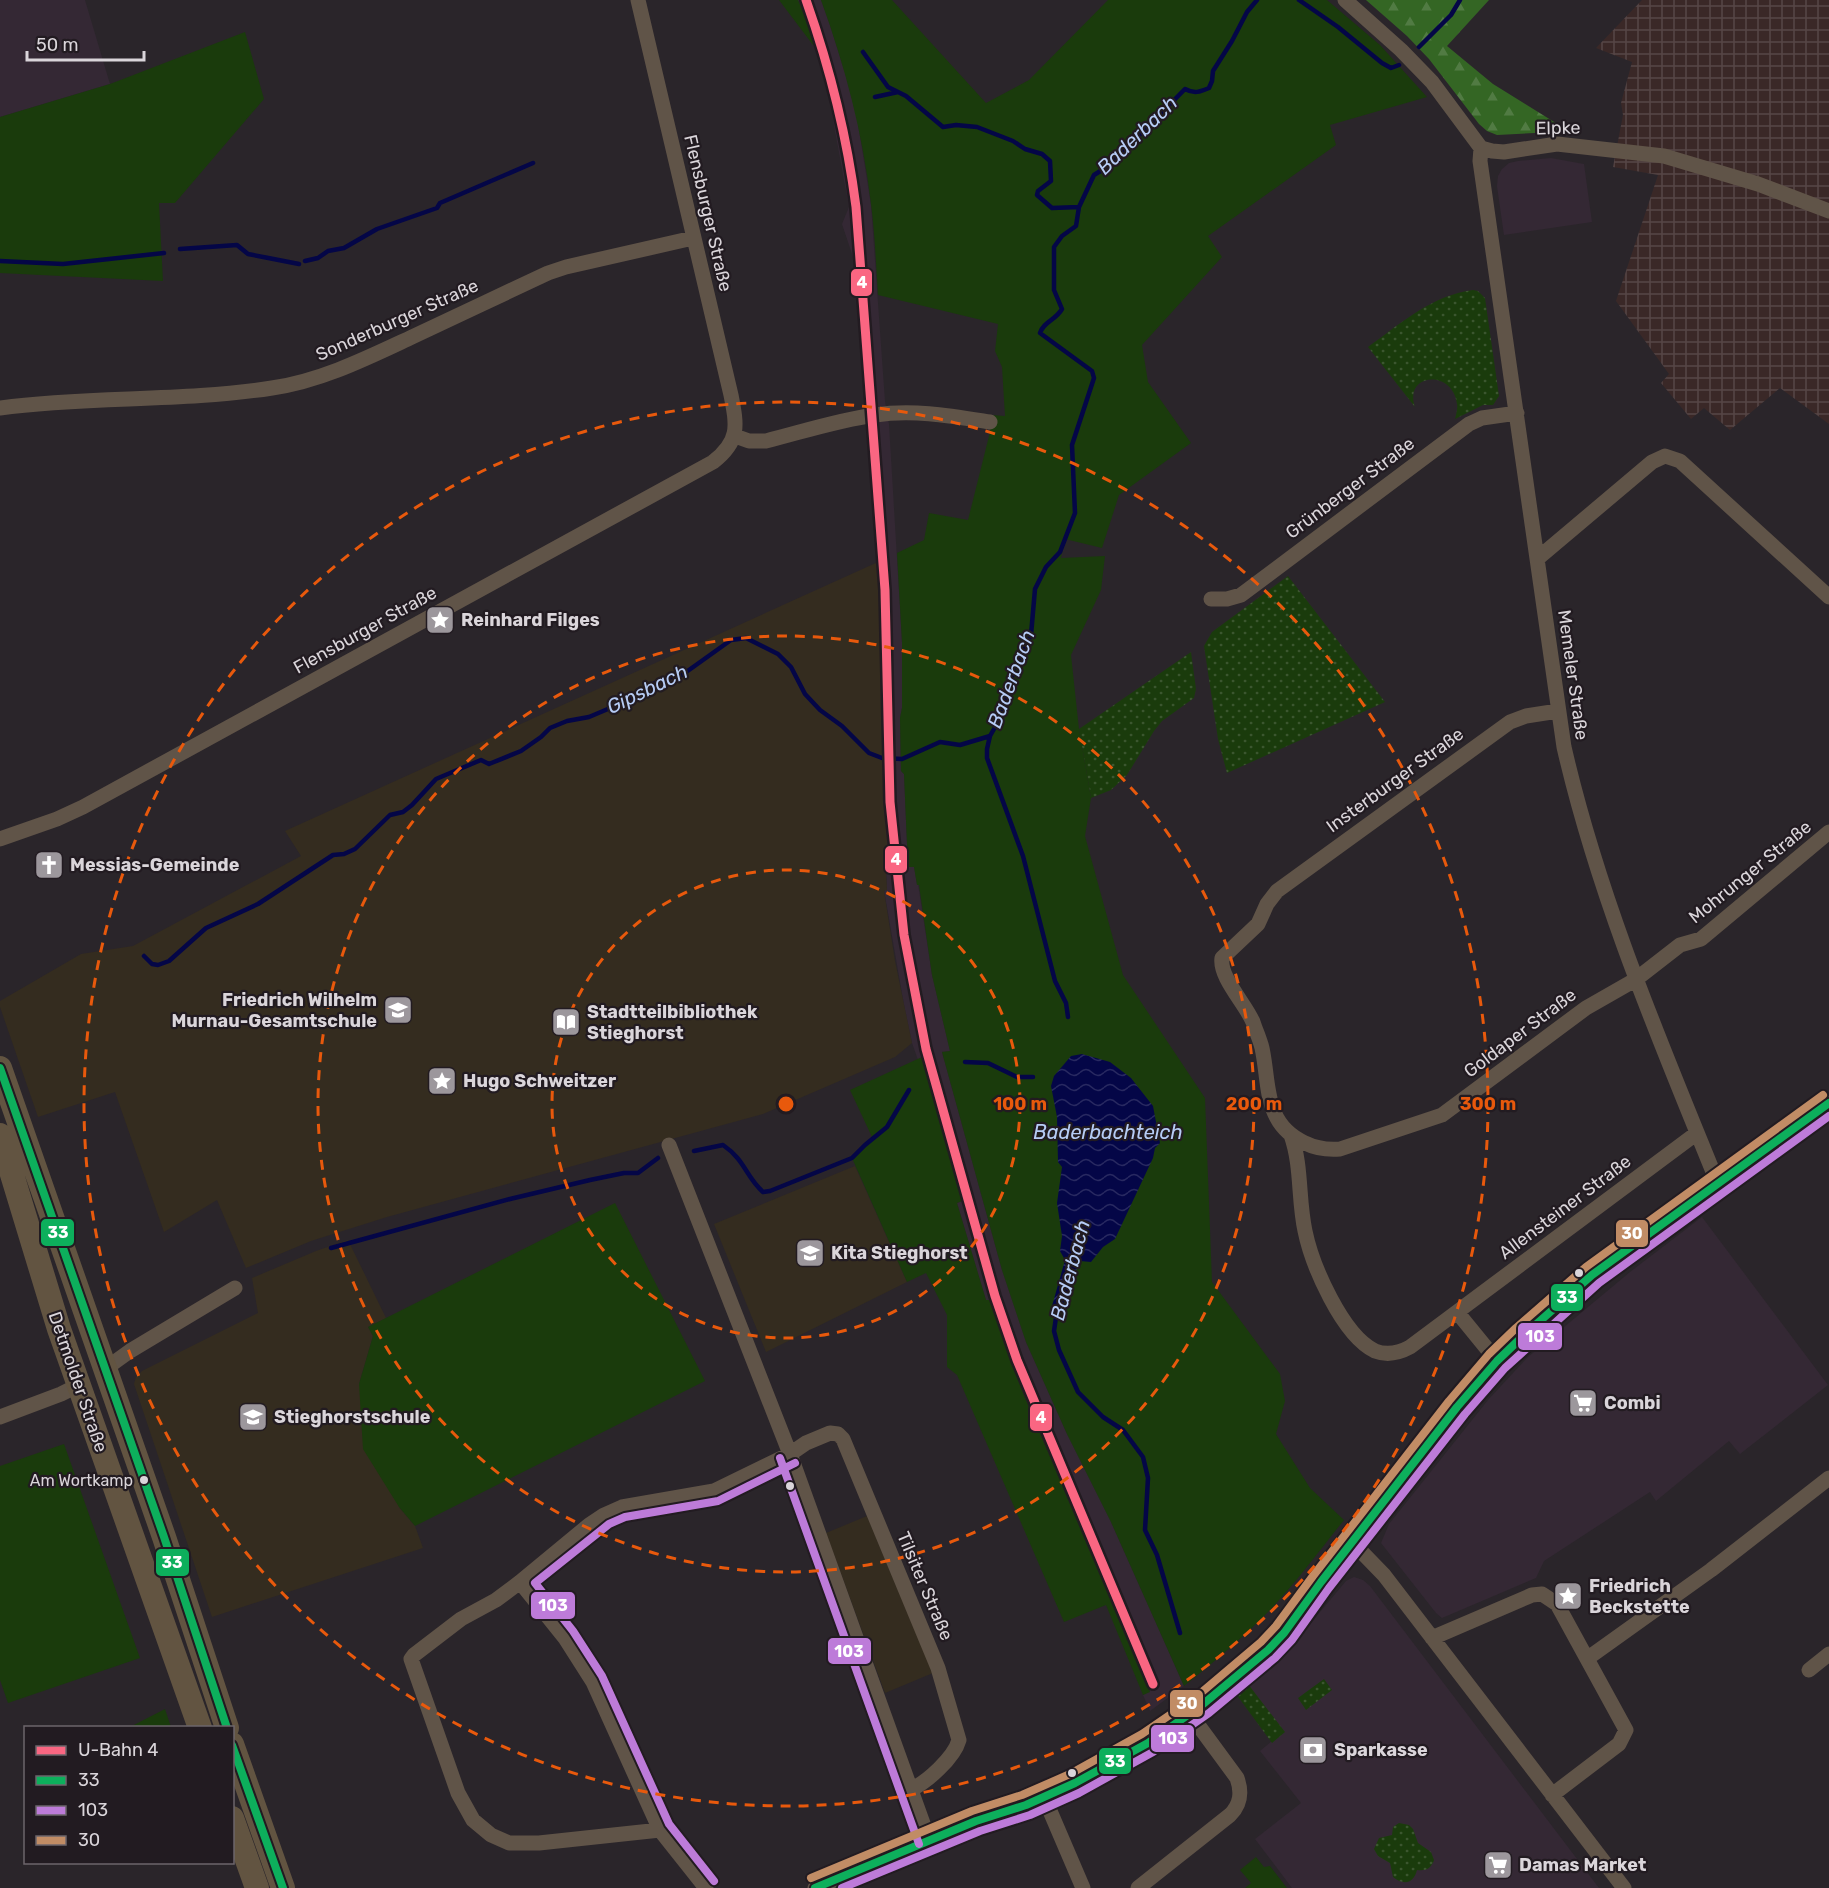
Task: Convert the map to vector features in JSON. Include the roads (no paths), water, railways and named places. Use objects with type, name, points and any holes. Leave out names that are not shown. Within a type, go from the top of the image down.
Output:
[{"type":"main road","name":"Detmolder Straße","points":[[0,1068],[164,1537],[226,1726]]},
{"type":"main road","name":"Detmolder Straße","points":[[0,1135],[57,1322],[199,1726]]},
{"type":"main road","points":[[79,1385],[105,1369]]},
{"type":"main road","points":[[234,1750],[283,1888]]},
{"type":"main road","points":[[234,1824],[257,1888]]},
{"type":"street","name":"Flensburger Straße","points":[[0,839],[84,807],[704,466],[722,454],[731,444],[736,426],[731,395],[638,0]]},
{"type":"street","points":[[1345,0],[1401,50],[1432,82],[1481,148]]},
{"type":"street","name":"Elpke","points":[[1481,148],[1504,152],[1557,144],[1664,156],[1758,184],[1829,211]]},
{"type":"street","name":"Memeler Straße","points":[[1481,148],[1480,161],[1566,757],[1587,840],[1635,980],[1718,1185]]},
{"type":"street","name":"Sonderburger Straße","points":[[0,408],[38,404],[174,398],[273,388],[313,379],[357,362],[548,273],[693,238]]},
{"type":"street","points":[[735,436],[749,441],[766,441],[872,415],[899,413],[929,413],[990,422]]},
{"type":"street","name":"Grünberger Straße","points":[[1211,599],[1227,599],[1241,595],[1469,424],[1482,418],[1516,413]]},
{"type":"street","points":[[1537,559],[1652,462],[1665,456],[1680,461],[1829,597]]},
{"type":"street","name":"Insterburger Straße","points":[[1268,904],[1277,891],[1496,730],[1526,716],[1558,711]]},
{"type":"street","name":"Mohrunger Straße","points":[[1635,980],[1680,945],[1701,939],[1829,832]]},
{"type":"street","name":"Allensteiner Straße","points":[[1268,904],[1258,924],[1226,953],[1221,965],[1230,985],[1249,1014],[1262,1048],[1269,1101],[1280,1123],[1292,1135],[1312,1146],[1328,1150]]},
{"type":"street","name":"Goldaper Straße","points":[[1328,1150],[1361,1143],[1442,1115],[1586,1008],[1635,980]]},
{"type":"street","points":[[815,1888],[929,1840],[1044,1797],[1126,1757],[1190,1714],[1245,1671],[1284,1633],[1457,1407],[1497,1361],[1570,1293],[1829,1103]]},
{"type":"street","name":"Allensteiner Straße","points":[[1292,1135],[1299,1163],[1304,1230],[1317,1270],[1338,1310],[1353,1332],[1368,1347],[1377,1352],[1397,1353],[1410,1347],[1697,1133]]},
{"type":"street","points":[[669,1145],[790,1454],[929,1840]]},
{"type":"street","points":[[1300,1183],[1307,1167],[1328,1150]]},
{"type":"street","points":[[105,1369],[235,1288]]},
{"type":"street","points":[[1457,1312],[1497,1361]]},
{"type":"street","points":[[0,1417],[62,1394],[79,1385]]},
{"type":"street","name":"Tilsiter Straße","points":[[790,1454],[806,1443],[830,1433],[838,1434],[843,1439],[938,1668],[959,1740],[956,1748],[922,1785],[910,1790]]},
{"type":"street","points":[[660,1830],[539,1843],[509,1843],[491,1835],[473,1820],[458,1793],[411,1659],[414,1654],[461,1619],[496,1600],[604,1515],[622,1507],[714,1491],[790,1454]]},
{"type":"street","points":[[1588,1658],[1711,1570],[1829,1478]]},
{"type":"street","points":[[1352,1542],[1373,1561],[1624,1888]]},
{"type":"street","points":[[520,1582],[565,1638],[593,1682],[660,1830],[706,1888]]},
{"type":"street","points":[[1432,1638],[1526,1597],[1542,1594],[1557,1604],[1626,1730],[1618,1744],[1552,1796]]},
{"type":"street","points":[[1809,1670],[1829,1654]]},
{"type":"street","points":[[1138,1888],[1230,1815],[1239,1804],[1238,1778],[1190,1714]]},
{"type":"street","points":[[1044,1797],[1083,1888]]},
{"type":"water","name":"Baderbachteich","points":[[1082,1054],[1110,1062],[1131,1078],[1153,1106],[1160,1143],[1155,1148],[1153,1158],[1115,1239],[1103,1247],[1091,1262],[1080,1261],[1061,1310],[1052,1306],[1065,1260],[1060,1251],[1062,1236],[1057,1203],[1062,1167],[1058,1162],[1057,1117],[1051,1086],[1054,1076],[1071,1056]]},
{"type":"waterway","name":"Baderbach","points":[[1068,1017],[1066,1003],[1055,981],[1023,856],[987,758],[990,736],[1002,715],[1014,669],[1031,635],[1035,589],[1046,567],[1060,552],[1075,513],[1072,445],[1094,378],[1092,371],[1040,333],[1062,309],[1054,290],[1054,247],[1062,236],[1076,226],[1079,207],[1094,175],[1110,165],[1185,89],[1197,92],[1209,88],[1213,71],[1247,12],[1257,0]]},
{"type":"waterway","name":"Baderbach","points":[[1299,0],[1338,27],[1382,63],[1391,68],[1399,65]]},
{"type":"waterway","name":"Baderbach","points":[[1419,47],[1451,15],[1460,0]]},
{"type":"waterway","points":[[863,52],[888,87],[906,96],[943,127],[956,125],[977,127],[1013,141],[1025,149],[1042,154],[1050,161],[1051,181],[1038,191],[1037,195],[1052,208],[1079,207]]},
{"type":"waterway","points":[[875,97],[898,92]]},
{"type":"waterway","points":[[305,261],[318,258],[328,251],[344,248],[377,229],[437,208],[440,203],[533,163]]},
{"type":"waterway","points":[[180,249],[237,245],[248,254],[299,264]]},
{"type":"waterway","points":[[0,261],[63,264],[164,253]]},
{"type":"waterway","name":"Gipsbach","points":[[144,956],[152,964],[158,965],[169,961],[206,928],[258,904],[333,855],[344,854],[355,849],[390,815],[403,812],[412,805],[436,779],[481,760],[489,764],[521,751],[550,728],[567,721],[589,717],[622,703],[662,679],[682,675],[731,640],[746,638],[778,654],[791,667],[805,694],[820,710],[842,726],[869,753],[882,758],[902,759],[940,742],[960,745],[990,736]]},
{"type":"waterway","points":[[965,1062],[988,1063],[1017,1077],[1033,1077]]},
{"type":"waterway","points":[[694,1151],[723,1145],[736,1157],[763,1192],[770,1191],[852,1158],[887,1127],[909,1090]]},
{"type":"waterway","points":[[331,1248],[510,1199],[624,1173],[638,1173],[658,1158]]},
{"type":"waterway","name":"Baderbach","points":[[1058,1304],[1054,1331],[1059,1350],[1078,1392],[1103,1417],[1123,1430],[1143,1457],[1148,1478],[1145,1530],[1157,1555],[1180,1633]]},
{"type":"metro line","name":"4","points":[[806,0],[837,102],[856,207],[885,590],[890,802],[904,935],[926,1049],[995,1296],[1017,1360],[1153,1684]]},
{"type":"place","name":"Reinhard Filges","points":[[440,620]]},
{"type":"place","name":"Messias-Gemeinde","points":[[49,865]]},
{"type":"place","name":"Friedrich Wilhelm Murnau-Gesamtschule","points":[[398,1010]]},
{"type":"place","name":"Stadtteilbibliothek Stieghorst","points":[[566,1022]]},
{"type":"place","name":"Hugo Schweitzer","points":[[442,1081]]},
{"type":"place","name":"Kita Stieghorst","points":[[810,1253]]},
{"type":"place","name":"Combi","points":[[1583,1403]]},
{"type":"place","name":"Stieghorstschule","points":[[253,1417]]},
{"type":"place","name":"Am Wortkamp","points":[[144,1480]]},
{"type":"place","name":"Friedrich Beckstette","points":[[1568,1596]]},
{"type":"place","name":"Sparkasse","points":[[1313,1750]]},
{"type":"place","name":"Damas Market","points":[[1498,1865]]}]
